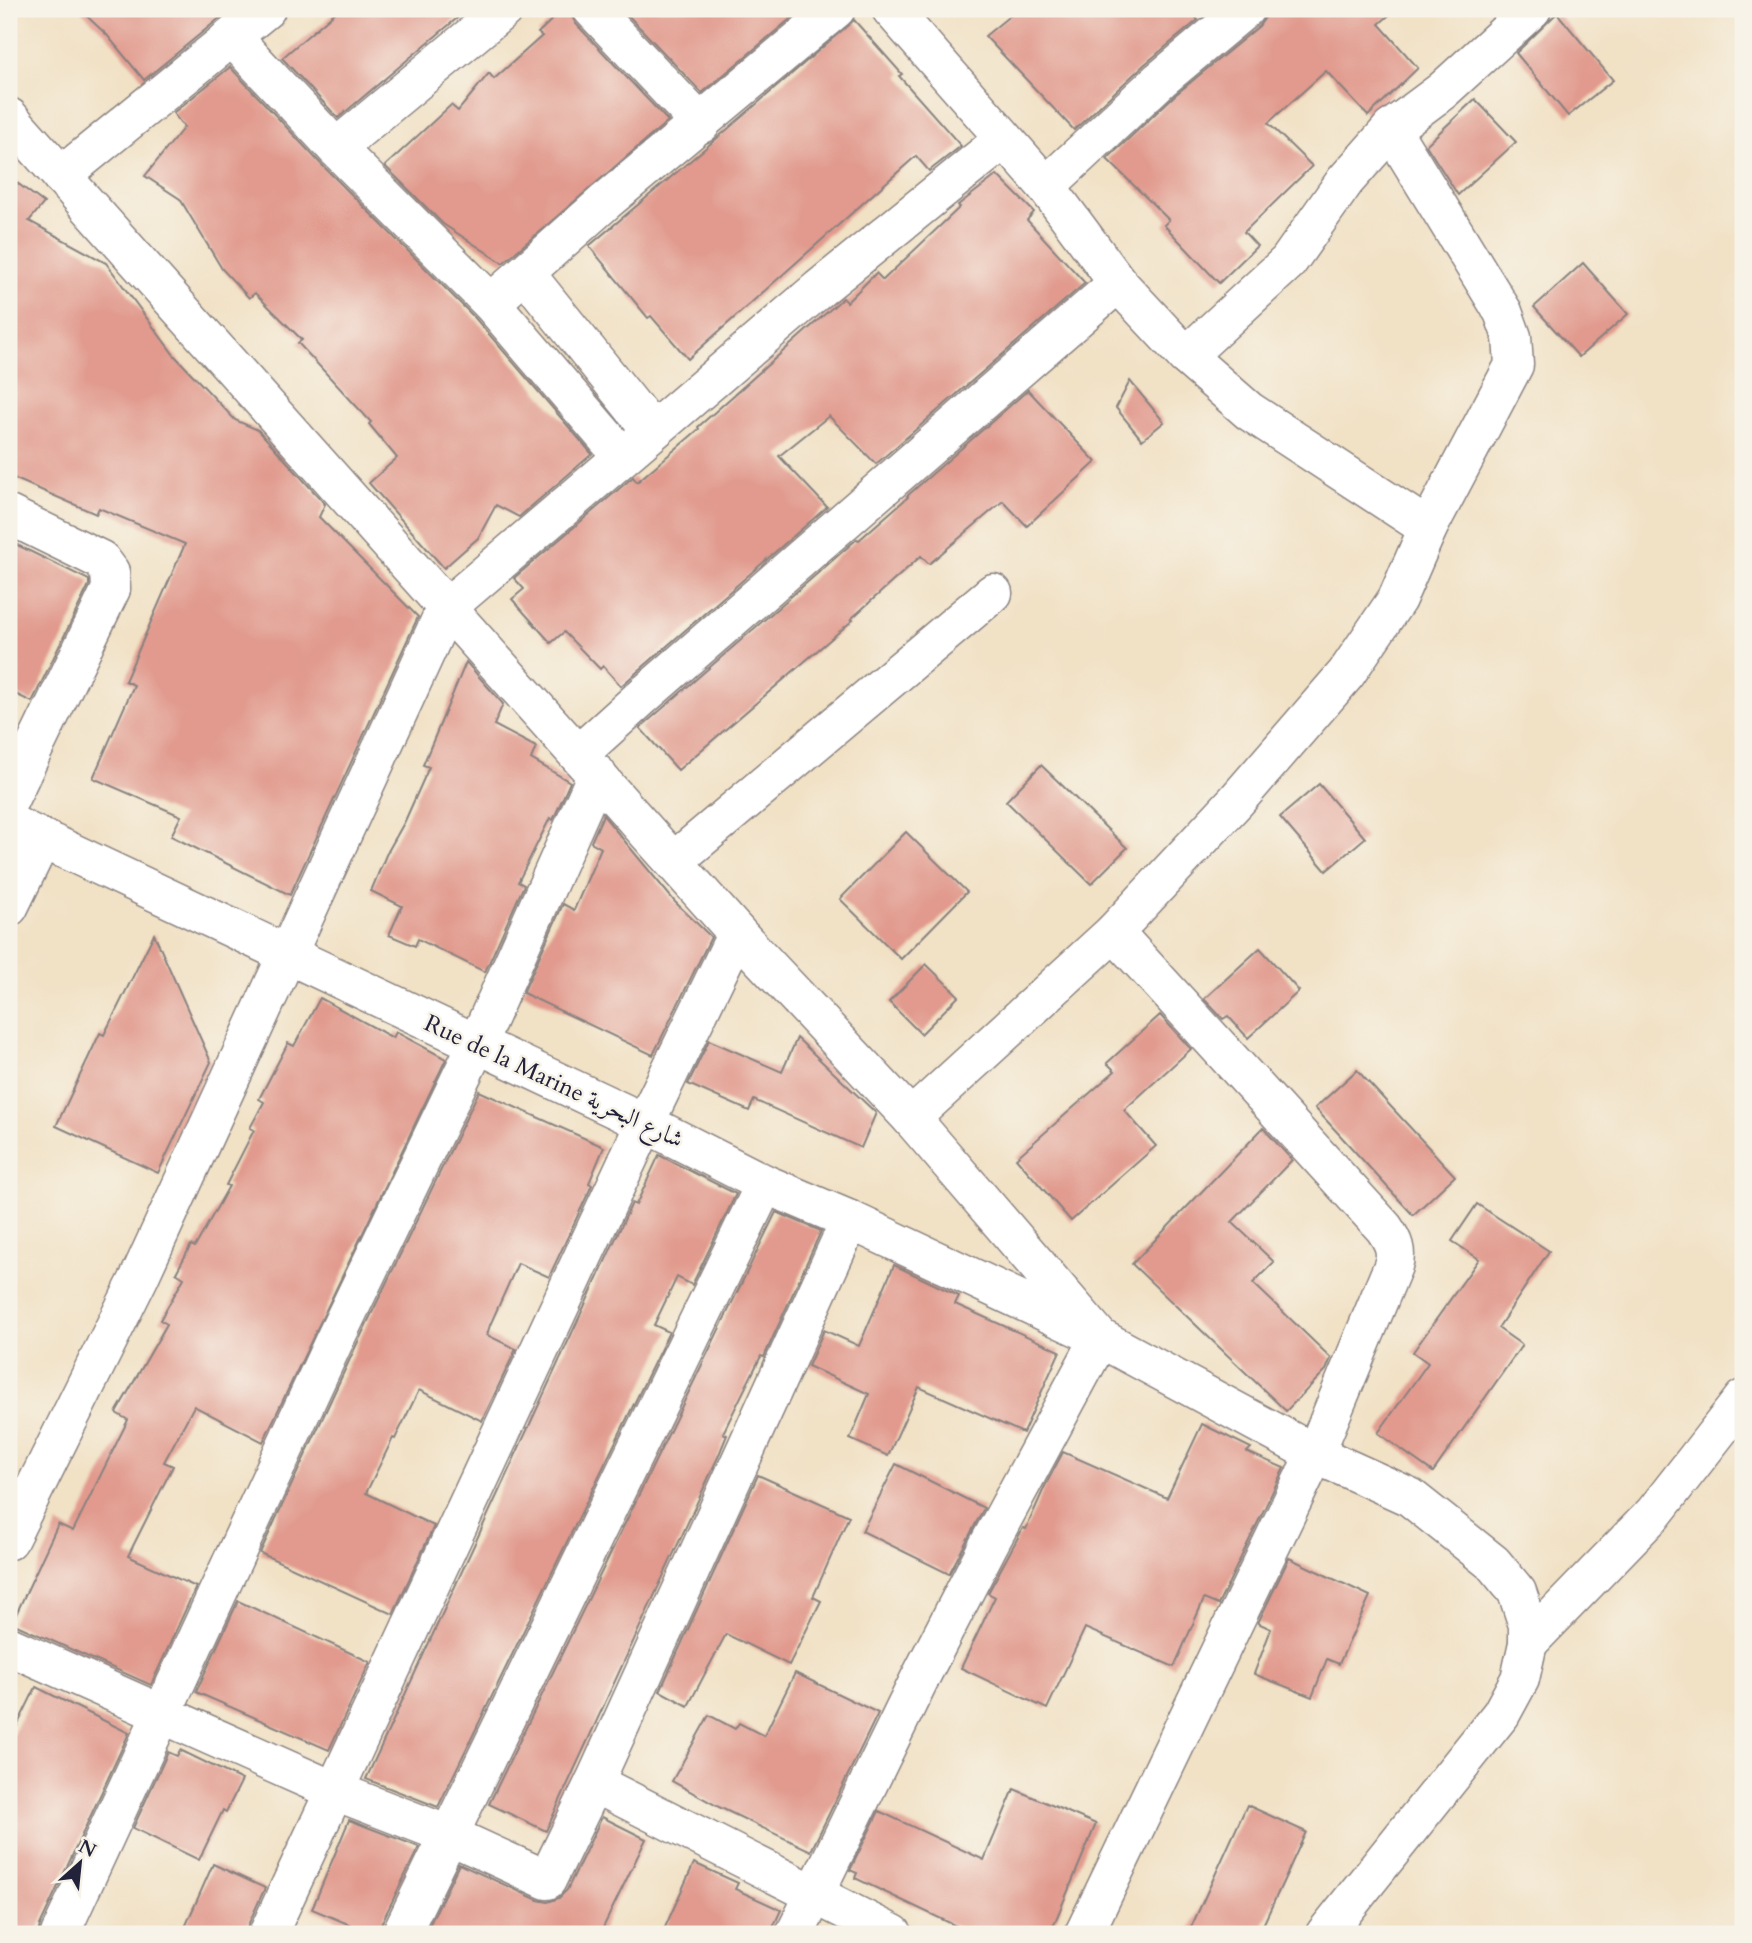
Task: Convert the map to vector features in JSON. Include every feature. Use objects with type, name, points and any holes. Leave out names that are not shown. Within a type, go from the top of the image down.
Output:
[{"type":"street","points":[[61,176],[266,9]]},
{"type":"street","points":[[336,148],[504,9]]},
{"type":"street","points":[[592,9],[701,124]]},
{"type":"street","points":[[491,303],[606,201],[836,9]]},
{"type":"street","points":[[891,9],[1046,186],[1118,283],[1186,356],[1249,411],[1428,527]]},
{"type":"street","points":[[1186,356],[1288,262],[1345,181],[1391,129],[1442,91],[1532,9]]},
{"type":"street","points":[[1046,186],[1226,14]]},
{"type":"street","points":[[232,37],[336,148],[491,303],[622,456]]},
{"type":"street","points":[[9,117],[737,933],[911,1118],[1100,1338],[919,1680],[795,1934]]},
{"type":"street","points":[[911,1118],[1114,932],[1236,801],[1346,674],[1397,599],[1428,527],[1514,365],[1512,337],[1503,312],[1391,129]]},
{"type":"street","points":[[9,1540],[139,1278],[446,608],[819,289],[1003,139]]},
{"type":"street","points":[[525,273],[652,431]]},
{"type":"street","points":[[60,1934],[164,1714],[335,1339],[477,1044],[588,764],[653,687],[1118,283]]},
{"type":"street","points":[[9,515],[100,560],[110,572],[111,589],[9,800]]},
{"type":"street","points":[[674,860],[993,593]]},
{"type":"street","name":"Rue de la Marine شارع البحرية","points":[[9,823],[645,1123],[765,1184],[850,1220],[1100,1338],[1315,1454],[1409,1497],[1493,1563],[1517,1592],[1528,1625],[1528,1643]]},
{"type":"street","points":[[9,907],[43,839]]},
{"type":"street","points":[[1084,1934],[1315,1454],[1393,1266],[1395,1255],[1393,1241],[1114,932]]},
{"type":"street","points":[[268,1934],[645,1123],[737,933]]},
{"type":"street","points":[[401,1934],[765,1184]]},
{"type":"street","points":[[9,1646],[335,1791],[449,1835],[547,1881],[850,1220]]},
{"type":"street","points":[[1325,1934],[1501,1714],[1520,1679],[1528,1643],[1654,1513],[1743,1399]]},
{"type":"street","points":[[594,1783],[893,1934]]},
{"type":"building","points":[[79,9],[216,9],[221,17],[144,80],[107,35]]},
{"type":"building","points":[[339,9],[468,9],[338,118],[282,58]]},
{"type":"building","points":[[563,9],[571,9],[576,24],[668,121],[503,263],[443,224],[385,166],[451,105],[458,111],[489,73],[494,79],[542,36],[538,33]]},
{"type":"building","points":[[622,9],[802,9],[702,93]]},
{"type":"building","points":[[1018,9],[1188,9],[1198,20],[1145,64],[1074,130],[985,36]]},
{"type":"building","points":[[1271,9],[1396,9],[1379,24],[1418,68],[1368,116],[1326,71],[1268,123],[1312,166],[1244,232],[1257,246],[1219,283],[1164,225],[1169,220],[1107,159],[1174,96],[1259,26]]},
{"type":"building","points":[[1557,13],[1613,80],[1568,116],[1516,53]]},
{"type":"building","points":[[854,20],[961,146],[929,171],[916,156],[688,359],[651,316],[648,318],[589,246]]},
{"type":"building","points":[[230,67],[320,163],[475,318],[592,454],[519,517],[496,505],[478,538],[444,568],[369,483],[397,458],[369,424],[371,422],[298,343],[302,340],[255,293],[249,298],[222,269],[180,199],[145,176],[184,127],[173,113]]},
{"type":"building","points":[[1475,99],[1516,142],[1458,195],[1426,145]]},
{"type":"building","points":[[997,175],[1034,212],[1027,220],[1085,283],[876,464],[829,416],[779,456],[827,507],[621,686],[603,666],[600,669],[564,632],[551,643],[512,599],[524,589],[514,578],[633,477],[637,482],[843,298],[847,302],[876,273],[883,280],[960,207],[958,205]]},
{"type":"building","points":[[9,177],[44,203],[29,221],[106,263],[174,355],[235,420],[258,430],[325,504],[319,517],[418,617],[290,895],[171,836],[181,816],[93,778],[134,685],[125,681],[185,544],[99,508],[96,514],[9,476]]},
{"type":"building","points":[[1583,263],[1628,314],[1579,357],[1534,307]]},
{"type":"building","points":[[1130,381],[1164,422],[1142,440],[1116,408]]},
{"type":"building","points":[[1028,390],[1096,462],[1027,526],[1003,501],[929,564],[921,556],[851,619],[853,620],[678,770],[640,728]]},
{"type":"building","points":[[9,541],[89,580],[89,585],[32,702],[9,691]]},
{"type":"building","points":[[466,662],[503,704],[494,725],[536,747],[531,759],[570,782],[553,820],[550,818],[518,882],[524,885],[485,972],[418,939],[415,946],[389,935],[402,906],[371,891],[429,767],[423,765]]},
{"type":"building","points":[[1041,765],[1127,848],[1091,884],[1006,801]]},
{"type":"building","points":[[1319,784],[1365,838],[1326,871],[1280,817]]},
{"type":"building","points":[[603,815],[675,902],[711,937],[653,1055],[523,993],[563,904],[574,910],[601,848],[591,842]]},
{"type":"building","points":[[906,832],[967,892],[901,959],[840,899]]},
{"type":"building","points":[[154,934],[211,1062],[158,1173],[56,1126],[100,1033],[104,1035]]},
{"type":"building","points":[[1260,948],[1299,991],[1248,1038],[1228,1016],[1223,1019],[1204,999]]},
{"type":"building","points":[[926,964],[959,996],[921,1034],[889,1002]]},
{"type":"building","points":[[320,998],[393,1038],[396,1032],[446,1059],[263,1442],[194,1406],[164,1462],[173,1466],[128,1556],[196,1587],[151,1685],[12,1623],[58,1524],[73,1531],[128,1420],[116,1413],[167,1324],[160,1320],[184,1278],[176,1273],[191,1245],[195,1247],[229,1186],[226,1185],[254,1130],[250,1128],[264,1102],[259,1099],[288,1043],[294,1046]]},
{"type":"building","points":[[1160,1015],[1191,1049],[1124,1110],[1156,1146],[1071,1221],[1016,1158],[1115,1071],[1107,1063]]},
{"type":"building","points":[[797,1038],[876,1113],[861,1148],[754,1100],[749,1111],[688,1084],[709,1040],[782,1072]]},
{"type":"building","points":[[1357,1070],[1455,1176],[1413,1215],[1315,1108]]},
{"type":"building","points":[[479,1091],[604,1147],[589,1183],[592,1185],[549,1277],[518,1263],[490,1325],[487,1335],[516,1349],[482,1421],[419,1390],[366,1493],[434,1526],[393,1614],[260,1553]]},
{"type":"building","points":[[1263,1128],[1292,1160],[1232,1222],[1274,1262],[1253,1283],[1331,1358],[1326,1370],[1286,1411],[1132,1264]]},
{"type":"building","points":[[659,1155],[736,1194],[692,1285],[677,1277],[654,1325],[669,1332],[438,1807],[366,1779],[632,1203],[636,1205]]},
{"type":"building","points":[[1477,1204],[1549,1251],[1498,1328],[1522,1345],[1433,1472],[1378,1433],[1428,1363],[1413,1352],[1479,1259],[1452,1241]]},
{"type":"building","points":[[776,1212],[821,1231],[764,1357],[761,1356],[723,1433],[727,1435],[718,1457],[546,1831],[489,1804]]},
{"type":"building","points":[[894,1265],[959,1296],[955,1304],[1060,1351],[1023,1433],[919,1387],[888,1456],[850,1439],[869,1394],[808,1366],[824,1330],[859,1346]]},
{"type":"building","points":[[1202,1424],[1251,1448],[1247,1452],[1284,1468],[1218,1605],[1204,1599],[1174,1667],[1085,1628],[1047,1709],[961,1668],[995,1597],[988,1593],[1023,1528],[1026,1529],[1063,1452],[1167,1498]]},
{"type":"building","points":[[896,1464],[984,1508],[949,1574],[862,1531]]},
{"type":"building","points":[[758,1475],[849,1516],[813,1597],[821,1601],[789,1665],[726,1634],[688,1706],[660,1691]]},
{"type":"building","points":[[1289,1558],[1370,1596],[1339,1664],[1327,1659],[1312,1697],[1254,1674],[1271,1629],[1258,1623]]},
{"type":"building","points":[[238,1601],[370,1662],[329,1750],[196,1692]]},
{"type":"building","points":[[795,1673],[878,1713],[811,1851],[672,1781],[709,1715],[735,1729],[739,1723],[764,1736]]},
{"type":"building","points":[[36,1687],[129,1733],[38,1934],[9,1934],[9,1742]]},
{"type":"building","points":[[180,1750],[242,1780],[226,1812],[223,1810],[199,1860],[133,1828],[168,1752],[177,1756]]},
{"type":"building","points":[[1014,1789],[1096,1824],[1050,1934],[973,1934],[855,1878],[857,1873],[850,1870],[879,1811],[984,1860]]},
{"type":"building","points":[[1247,1805],[1306,1832],[1259,1934],[1188,1934]]},
{"type":"building","points":[[602,1817],[646,1839],[600,1934],[425,1934],[459,1864],[538,1900],[548,1902],[559,1898],[567,1890]]},
{"type":"building","points":[[349,1820],[419,1847],[381,1924],[379,1934],[372,1934],[312,1909]]},
{"type":"building","points":[[694,1863],[738,1883],[735,1889],[781,1910],[770,1934],[662,1934]]},
{"type":"building","points":[[213,1864],[265,1888],[246,1934],[182,1934]]}]
